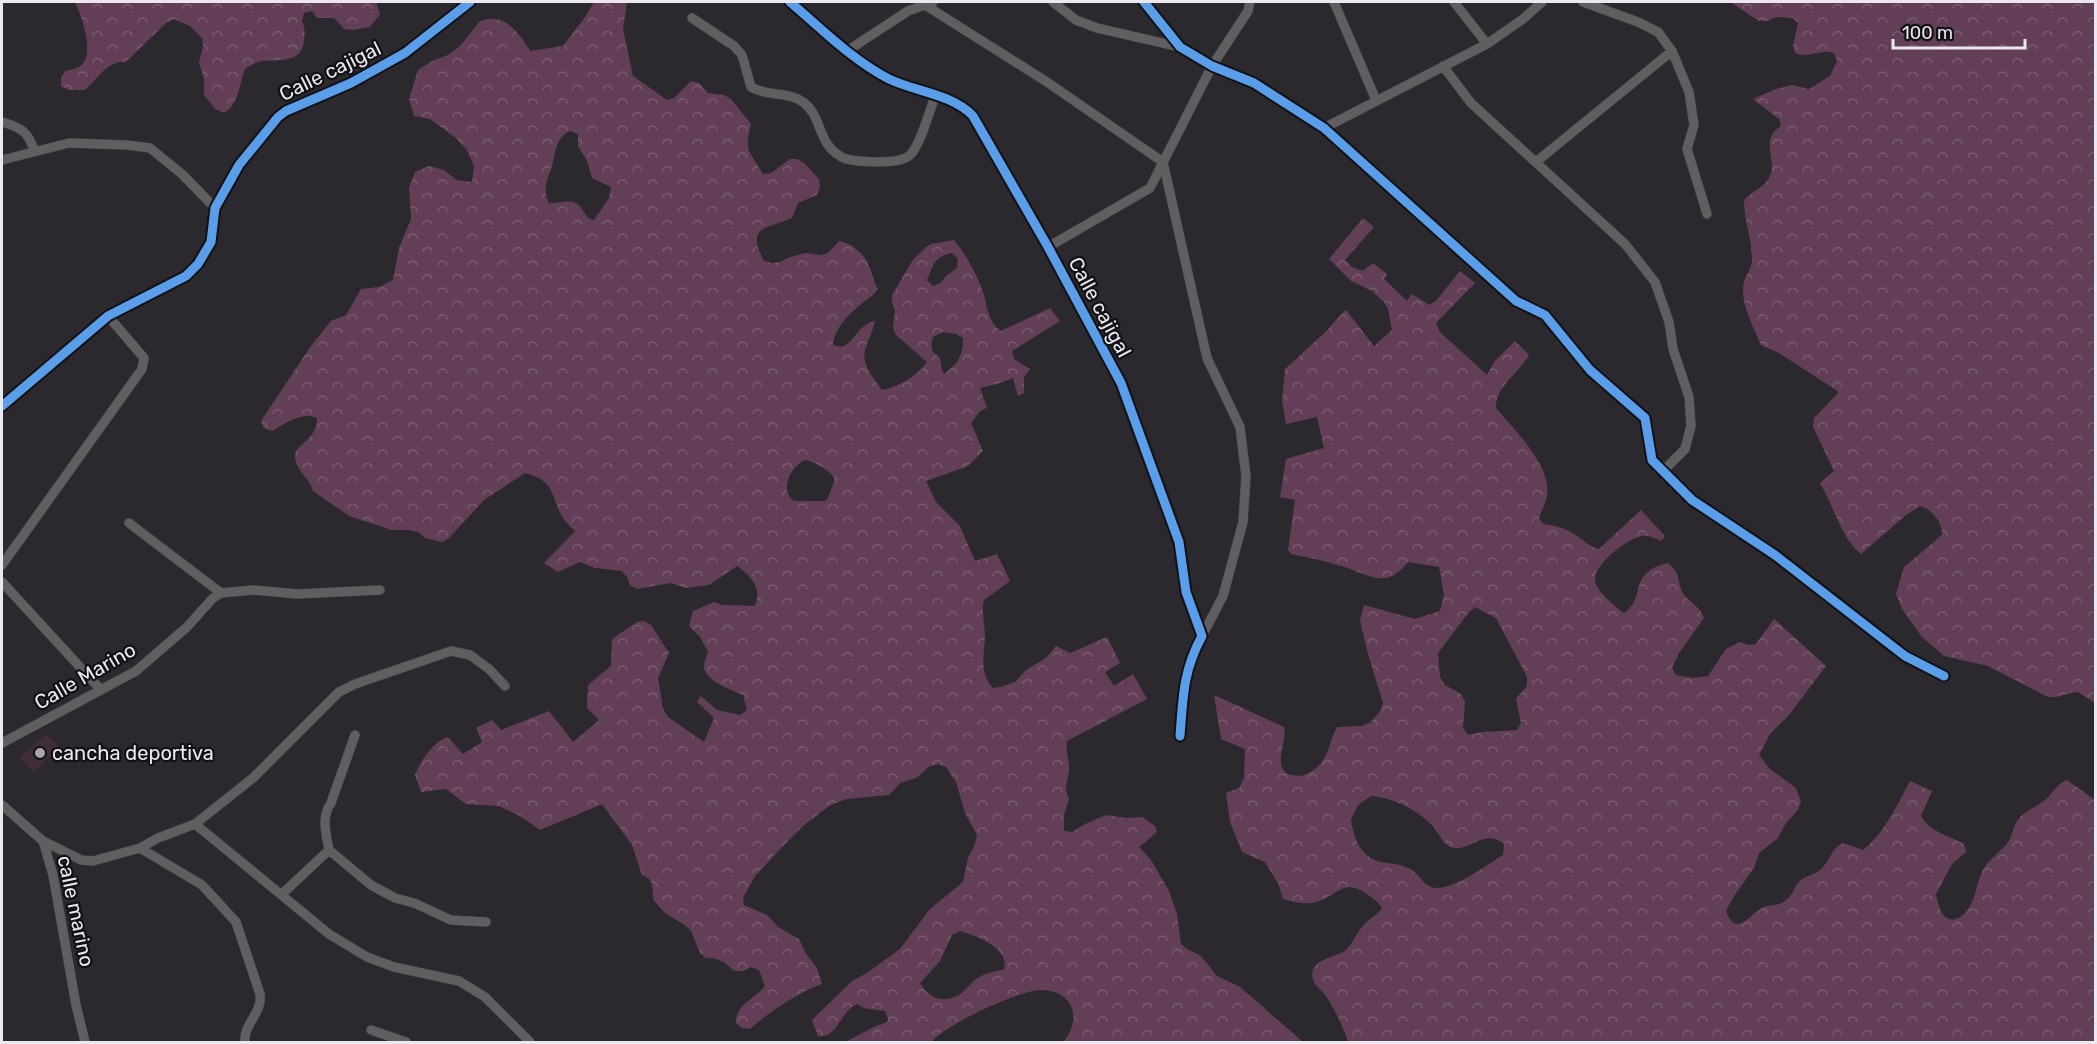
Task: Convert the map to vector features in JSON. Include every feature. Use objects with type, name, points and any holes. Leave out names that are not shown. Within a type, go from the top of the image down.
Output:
[{"type":"street","name":"Calle cajigal","points":[[2,406],[108,316],[179,280],[198,264],[211,242],[215,208],[239,165],[278,117],[285,111],[351,83],[405,53],[470,2]]},
{"type":"street","name":"Calle cajigal","points":[[790,2],[862,62],[890,79],[963,107],[973,116],[1122,383],[1179,542],[1186,592],[1202,636]]},
{"type":"street","points":[[902,2],[908,11]]},
{"type":"street","points":[[1053,2],[1076,20],[1097,28],[1180,47],[1212,66],[1254,83],[1324,128],[1516,301],[1545,315],[1590,370],[1645,418],[1652,460],[1692,500],[1775,555],[1905,656],[1944,676]]},
{"type":"street","points":[[1144,2],[1180,47]]},
{"type":"street","points":[[1048,247],[1150,188],[1212,66],[1248,11],[1250,2]]},
{"type":"street","points":[[1334,2],[1376,100]]},
{"type":"street","points":[[1454,2],[1486,44]]},
{"type":"street","points":[[1324,128],[1486,44],[1523,20],[1542,2]]},
{"type":"street","points":[[1583,2],[1638,22],[1658,32],[1672,51],[1689,92],[1694,125],[1687,149],[1707,214]]},
{"type":"street","points":[[847,51],[908,11],[929,3],[1162,162],[1207,358],[1240,427],[1246,476],[1243,522],[1223,596],[1192,655],[1185,677],[1180,736]]},
{"type":"street","points":[[692,18],[734,46],[742,55],[751,87],[774,95],[790,95],[804,102],[816,116],[828,145],[846,159],[889,161],[911,155],[935,96]]},
{"type":"street","points":[[1536,162],[1672,51]]},
{"type":"street","points":[[1443,66],[1471,103],[1625,244],[1655,282],[1669,322],[1673,349],[1689,397],[1690,426],[1685,449],[1663,471]]},
{"type":"street","points":[[2,122],[22,129],[31,141],[34,152]]},
{"type":"street","points":[[2,160],[69,143],[150,148],[176,169],[215,208]]},
{"type":"street","points":[[2,565],[135,383],[142,369],[144,358],[108,316]]},
{"type":"street","points":[[129,523],[221,593],[253,590],[297,594],[380,590]]},
{"type":"street","points":[[2,582],[101,690]]},
{"type":"street","name":"Calle Marino","points":[[2,743],[136,671],[187,627],[213,598],[221,593]]},
{"type":"street","points":[[43,841],[86,861],[140,848],[158,838],[195,824],[253,778],[339,692],[355,684],[451,651],[470,655],[489,669],[505,686]]},
{"type":"street","points":[[355,735],[326,810],[329,850],[371,885],[395,898],[414,903],[452,920],[486,922]]},
{"type":"street","name":"calle marino","points":[[2,805],[43,841],[53,875],[76,1005],[85,1042]]},
{"type":"street","points":[[195,824],[329,934],[366,957],[394,967],[459,981],[485,997],[527,1042]]},
{"type":"street","points":[[140,848],[202,885],[236,922],[261,1003],[245,1033],[245,1042]]},
{"type":"street","points":[[282,894],[329,850]]},
{"type":"street","points":[[371,1030],[406,1042]]},
{"type":"shaded area","name":"cancha deportiva","points":[[46,734],[60,747],[33,772],[20,758]]},
{"type":"green space","points":[[75,2],[376,2],[380,14],[370,27],[353,30],[344,29],[334,18],[317,18],[312,11],[304,13],[302,21],[305,30],[304,40],[299,53],[289,59],[258,62],[245,69],[236,100],[224,113],[215,109],[204,95],[204,79],[199,63],[203,46],[202,38],[190,26],[174,19],[166,23],[126,62],[119,62],[108,67],[85,90],[69,90],[61,86],[61,78],[65,71],[79,67],[87,54],[86,35]]},
{"type":"green space","points":[[594,2],[627,2],[623,29],[633,76],[667,100],[674,98],[691,81],[699,83],[708,93],[724,95],[731,99],[751,124],[749,151],[763,174],[771,173],[790,159],[797,159],[819,179],[820,187],[817,195],[798,203],[792,218],[767,227],[758,234],[759,249],[764,261],[771,263],[806,253],[821,255],[828,253],[839,241],[857,249],[867,261],[878,289],[842,323],[833,345],[845,346],[862,328],[875,321],[864,355],[869,371],[882,390],[907,380],[927,362],[896,335],[893,328],[895,311],[892,295],[913,260],[931,244],[954,240],[982,289],[990,317],[1001,331],[1050,308],[1060,321],[1012,351],[1014,359],[1030,369],[1024,377],[1024,393],[1018,396],[1013,378],[980,388],[987,408],[980,411],[971,423],[983,451],[968,466],[926,481],[936,502],[960,526],[975,561],[997,554],[1010,581],[984,600],[983,664],[986,677],[993,688],[1000,687],[1015,682],[1026,670],[1046,658],[1056,646],[1070,653],[1107,637],[1120,663],[1105,672],[1114,686],[1133,674],[1147,699],[1067,741],[1069,770],[1066,790],[1069,799],[1064,815],[1064,831],[1072,832],[1106,815],[1126,818],[1142,817],[1155,826],[1157,832],[1139,847],[1151,860],[1169,891],[1177,914],[1181,944],[1201,956],[1217,976],[1240,987],[1303,1042],[1063,1042],[1072,1025],[1072,1009],[1062,996],[1043,990],[1019,995],[984,1009],[951,1027],[932,1042],[845,1042],[887,1022],[888,1019],[885,1011],[864,1008],[857,1004],[847,1012],[835,1029],[825,1036],[818,1036],[812,1020],[852,981],[900,949],[930,909],[963,882],[968,858],[977,835],[965,813],[956,782],[946,767],[938,764],[930,766],[916,778],[900,783],[889,795],[846,799],[829,806],[803,826],[755,876],[743,898],[744,905],[767,915],[778,927],[799,939],[806,954],[817,968],[822,984],[784,1004],[750,1029],[742,1028],[736,1023],[742,1007],[765,986],[759,970],[751,967],[743,971],[734,971],[722,961],[706,958],[700,953],[691,931],[665,913],[654,901],[651,882],[642,875],[632,845],[602,804],[540,830],[520,816],[499,806],[466,804],[446,789],[421,792],[415,775],[433,747],[448,737],[463,754],[482,742],[476,728],[492,720],[501,730],[549,711],[573,742],[599,720],[587,708],[588,685],[611,666],[612,639],[637,622],[644,621],[651,625],[669,653],[658,678],[663,709],[668,717],[704,742],[714,718],[697,702],[701,696],[717,710],[740,715],[747,710],[743,695],[719,684],[705,671],[704,664],[708,652],[700,637],[689,626],[693,611],[714,602],[722,605],[755,606],[757,593],[754,583],[737,566],[709,585],[686,588],[670,583],[637,589],[630,585],[622,571],[595,568],[580,562],[558,572],[544,563],[575,531],[563,518],[547,485],[535,476],[525,473],[484,500],[449,538],[442,542],[425,538],[418,532],[392,530],[349,516],[313,491],[295,457],[298,448],[313,432],[317,418],[300,417],[272,431],[264,428],[261,421],[311,346],[331,321],[346,315],[361,289],[379,287],[393,280],[399,248],[411,219],[409,188],[415,172],[429,166],[444,170],[456,180],[472,182],[474,166],[467,150],[456,138],[430,119],[414,116],[409,99],[418,70],[448,55],[460,46],[480,21],[493,19],[506,23],[520,36],[530,51],[563,46]],"holes":[[[570,131],[578,134],[578,146],[587,161],[592,178],[611,187],[609,198],[594,220],[590,219],[577,203],[567,201],[549,203],[547,199],[547,180],[556,149],[565,134]],[[952,253],[958,259],[957,268],[941,283],[933,286],[927,280],[935,262]],[[943,332],[956,334],[963,338],[959,359],[944,374],[940,358],[932,349],[933,337]],[[805,460],[821,466],[832,475],[834,483],[826,501],[794,501],[787,491],[787,485],[795,468]],[[960,931],[991,944],[1002,955],[1005,962],[1004,969],[981,976],[959,995],[949,999],[939,999],[926,992],[920,983],[940,961],[952,935]]]},
{"type":"green space","points":[[1730,2],[2095,2],[2095,703],[2078,692],[2048,697],[1988,666],[1944,656],[1922,637],[1902,609],[1896,594],[1904,567],[1942,535],[1939,521],[1929,510],[1920,506],[1906,515],[1861,554],[1843,531],[1820,483],[1834,471],[1813,427],[1814,418],[1839,392],[1779,353],[1761,345],[1748,314],[1743,290],[1752,260],[1744,200],[1769,178],[1772,164],[1771,138],[1781,126],[1779,119],[1753,99],[1792,85],[1809,89],[1830,76],[1837,61],[1834,53],[1829,52],[1805,55],[1795,53],[1793,46],[1798,23],[1793,18],[1776,17],[1768,21],[1759,21]]},
{"type":"green space","points":[[1363,218],[1374,227],[1345,260],[1352,267],[1363,271],[1373,263],[1387,274],[1384,279],[1407,301],[1412,294],[1429,305],[1436,301],[1460,271],[1475,283],[1436,323],[1440,332],[1487,375],[1494,362],[1515,341],[1529,355],[1499,393],[1496,408],[1530,448],[1544,472],[1547,495],[1539,518],[1543,524],[1565,529],[1599,549],[1641,510],[1665,536],[1661,541],[1645,536],[1630,541],[1601,565],[1595,582],[1601,592],[1624,613],[1631,607],[1642,579],[1647,573],[1655,567],[1668,563],[1673,567],[1682,592],[1698,608],[1704,618],[1679,653],[1672,668],[1676,675],[1693,678],[1708,676],[1726,649],[1740,642],[1748,645],[1756,644],[1774,619],[1826,666],[1789,715],[1770,734],[1759,755],[1770,769],[1796,788],[1801,802],[1778,838],[1759,853],[1754,868],[1726,911],[1730,919],[1739,924],[1764,907],[1784,902],[1800,881],[1821,870],[1839,845],[1843,843],[1863,850],[1884,827],[1910,781],[1932,791],[1921,816],[1925,822],[1935,830],[1964,844],[1966,852],[1952,864],[1936,894],[1945,917],[1954,919],[1960,917],[1972,903],[1984,868],[2008,842],[2018,820],[2067,780],[2095,800],[2095,1042],[1348,1042],[1333,1007],[1325,994],[1316,986],[1312,974],[1317,964],[1346,950],[1364,924],[1382,908],[1364,892],[1350,887],[1312,903],[1283,899],[1278,883],[1265,862],[1242,852],[1230,822],[1226,793],[1239,788],[1244,778],[1245,749],[1221,739],[1214,695],[1284,727],[1281,765],[1288,774],[1303,776],[1321,763],[1337,727],[1361,726],[1370,723],[1380,711],[1383,703],[1360,620],[1364,605],[1415,619],[1440,611],[1444,595],[1439,567],[1408,562],[1392,576],[1376,578],[1329,562],[1291,554],[1288,550],[1295,500],[1280,497],[1286,459],[1324,448],[1317,417],[1286,424],[1282,401],[1285,369],[1324,334],[1346,310],[1374,346],[1392,330],[1388,309],[1384,302],[1372,291],[1351,281],[1329,259]],"holes":[[[1475,607],[1496,618],[1527,677],[1527,686],[1516,699],[1521,723],[1517,730],[1468,735],[1463,728],[1465,702],[1461,694],[1445,685],[1440,677],[1438,653]],[[1371,796],[1389,799],[1415,811],[1430,823],[1448,846],[1464,847],[1489,838],[1504,844],[1503,855],[1453,884],[1437,888],[1429,886],[1412,870],[1374,859],[1359,846],[1351,820],[1358,805]]]},
{"type":"cycle path","points":[[2,406],[108,316],[186,276],[198,264],[211,242],[215,208],[239,165],[278,117],[286,111],[351,83],[405,53],[470,2]]},
{"type":"cycle path","points":[[790,2],[875,71],[889,79],[955,103],[973,116],[1048,247],[1121,383],[1179,542],[1186,592],[1202,636],[1187,673],[1180,736]]},
{"type":"cycle path","points":[[1144,2],[1180,47],[1212,66],[1254,83],[1324,128],[1516,301],[1545,315],[1590,370],[1645,418],[1652,460],[1692,500],[1775,555],[1905,656],[1944,676]]},
{"type":"place","name":"cancha deportiva","points":[[40,753]]}]
